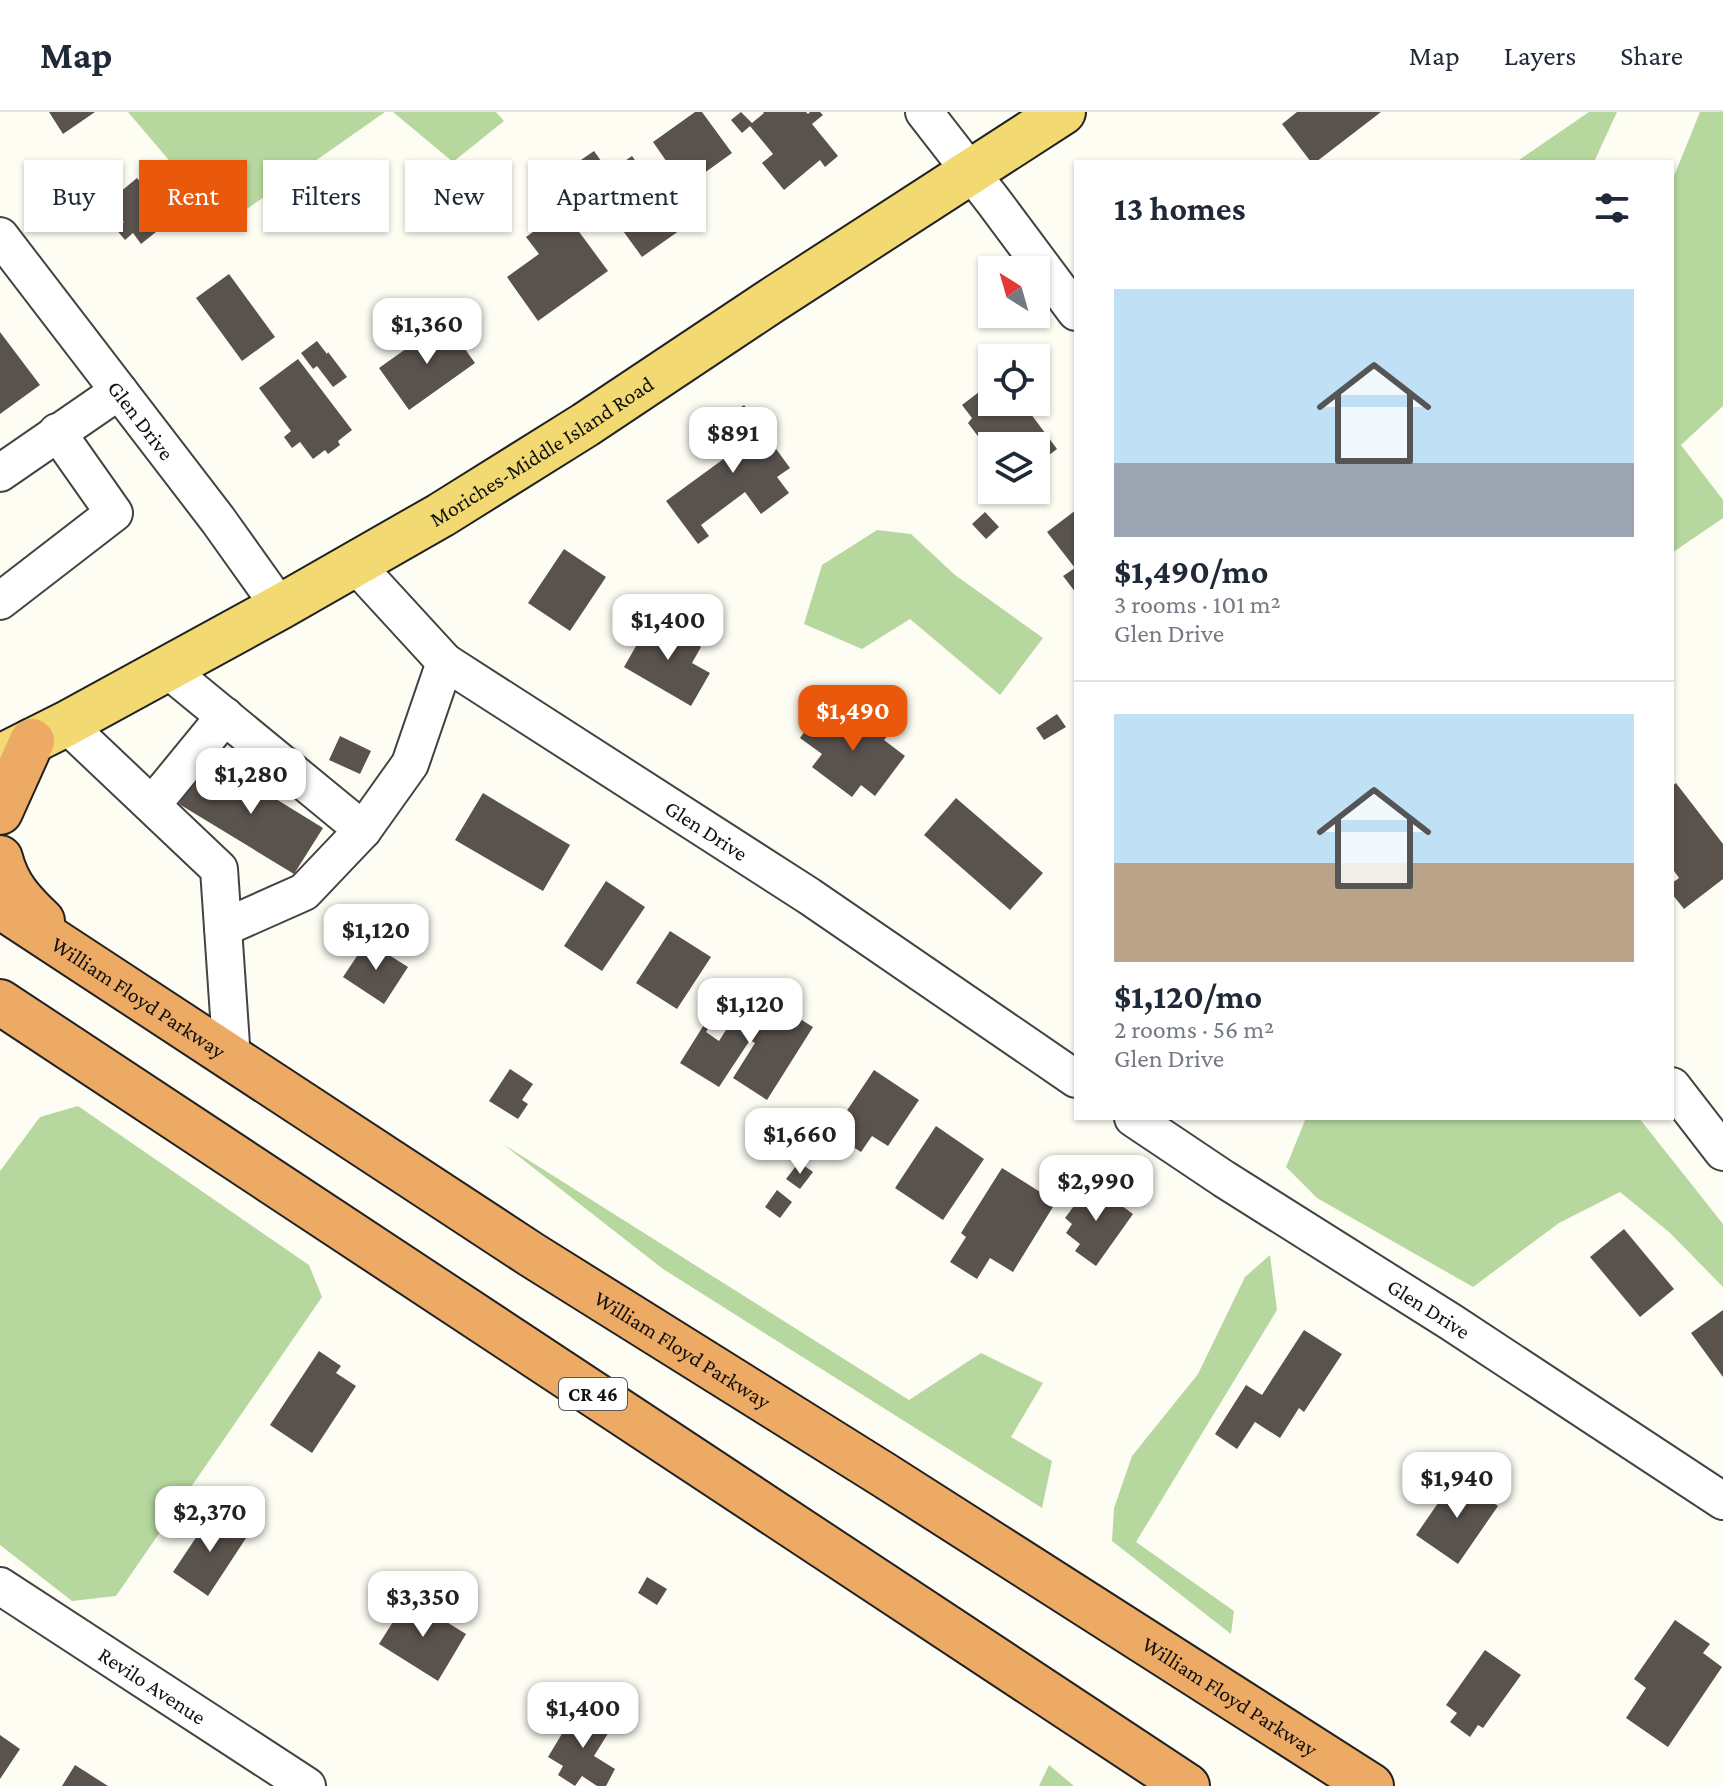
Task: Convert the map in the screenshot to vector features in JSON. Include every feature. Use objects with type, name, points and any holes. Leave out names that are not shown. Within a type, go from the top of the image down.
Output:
[{"type":"highway","points":[[0,812],[32,741]]},
{"type":"highway","points":[[0,858],[4,877],[25,904],[84,962]]},
{"type":"highway","name":"William Floyd Parkway","points":[[0,906],[532,1255],[1371,1786]]},
{"type":"highway","name":"CR 46","points":[[1,1006],[1187,1786]]},
{"type":"main road","name":"Moriches-Middle Island Road","points":[[32,741],[280,607],[441,515],[585,425],[1063,112]]},
{"type":"street","points":[[924,112],[1074,309]]},
{"type":"street","name":"Glen Drive","points":[[0,236],[218,520],[280,607]]},
{"type":"street","points":[[0,473],[119,391]]},
{"type":"street","points":[[0,601],[114,513],[57,432]]},
{"type":"street","name":"Glen Drive","points":[[355,564],[445,662],[809,896],[1074,1078]]},
{"type":"street","points":[[223,928],[304,892],[363,830],[410,764],[445,662]]},
{"type":"street","points":[[167,669],[363,830]]},
{"type":"street","points":[[152,805],[225,716]]},
{"type":"street","points":[[32,741],[152,805],[219,869],[232,1060]]},
{"type":"street","points":[[1674,1089],[1723,1152]]},
{"type":"street","name":"Glen Drive","points":[[1136,1120],[1464,1330],[1723,1501]]},
{"type":"street","name":"Revilo Avenue","points":[[0,1586],[307,1786]]},
{"type":"green space","points":[[128,112],[385,112],[317,160],[263,160],[263,198],[247,209],[247,160],[169,160]]},
{"type":"green space","points":[[393,112],[496,112],[504,121],[455,160],[451,160]]},
{"type":"green space","points":[[1589,112],[1617,112],[1595,160],[1519,160]]},
{"type":"green space","points":[[1700,112],[1723,112],[1723,406],[1681,445],[1723,500],[1723,518],[1674,552],[1674,176]]},
{"type":"green space","points":[[877,530],[911,534],[955,575],[1043,638],[1000,695],[910,619],[862,649],[804,624],[822,565]]},
{"type":"green space","points":[[78,1106],[309,1265],[322,1297],[116,1596],[72,1601],[0,1545],[0,1171],[40,1117]]},
{"type":"green space","points":[[1305,1120],[1641,1120],[1723,1224],[1723,1287],[1669,1232],[1620,1192],[1559,1223],[1473,1287],[1317,1198],[1286,1167]]},
{"type":"green space","points":[[503,1144],[909,1400],[981,1353],[1043,1383],[1011,1437],[1052,1461],[1042,1508],[663,1269]]},
{"type":"green space","points":[[1270,1255],[1277,1310],[1136,1542],[1234,1611],[1231,1634],[1112,1541],[1114,1508],[1132,1456],[1198,1374],[1245,1277]]},
{"type":"green space","points":[[1049,1765],[1074,1786],[1039,1786]]},
{"type":"building","points":[[49,112],[95,112],[63,134]]},
{"type":"building","points":[[695,112],[702,112],[732,153],[706,172],[706,160],[666,160],[653,142]]},
{"type":"building","points":[[741,112],[752,123],[763,112],[820,112],[823,115],[812,124],[838,156],[825,167],[820,160],[784,190],[762,163],[773,154],[750,126],[742,133],[731,120]]},
{"type":"building","points":[[1297,112],[1381,112],[1319,160],[1309,160],[1282,124]]},
{"type":"building","points":[[594,151],[600,160],[581,160]]},
{"type":"building","points":[[137,178],[139,180],[139,232],[156,232],[141,244],[133,233],[125,240],[118,232],[123,232],[123,190]]},
{"type":"building","points":[[533,232],[579,232],[608,271],[538,321],[507,277],[539,254],[526,237]]},
{"type":"building","points":[[624,232],[677,232],[642,257]]},
{"type":"building","points":[[229,274],[275,337],[242,361],[196,298]]},
{"type":"building","points":[[445,321],[475,363],[409,410],[379,368]]},
{"type":"building","points":[[0,332],[40,385],[0,414]]},
{"type":"building","points":[[317,341],[347,377],[333,387],[317,366],[313,369],[301,353]]},
{"type":"building","points":[[298,359],[352,430],[328,454],[325,450],[313,459],[300,442],[292,448],[284,437],[291,431],[259,388]]},
{"type":"building","points":[[978,393],[978,416],[1032,416],[1044,432],[978,432],[978,436],[968,423],[972,418],[962,405]]},
{"type":"building","points":[[744,405],[790,468],[777,477],[789,493],[761,514],[745,492],[701,525],[709,536],[698,544],[666,501],[729,455],[710,430]]},
{"type":"building","points":[[1050,440],[1057,449],[1050,454]]},
{"type":"building","points":[[985,512],[999,527],[986,539],[972,524]]},
{"type":"building","points":[[1074,512],[1074,567],[1047,532]]},
{"type":"building","points":[[564,549],[606,577],[570,631],[528,603]]},
{"type":"building","points":[[1074,569],[1074,590],[1063,576]]},
{"type":"building","points":[[652,618],[701,647],[692,663],[710,673],[691,706],[624,667]]},
{"type":"building","points":[[820,710],[847,730],[860,712],[889,734],[884,740],[905,756],[875,796],[861,785],[852,797],[812,767],[822,754],[800,738]]},
{"type":"building","points":[[1057,714],[1066,727],[1044,740],[1036,728]]},
{"type":"building","points":[[340,736],[371,751],[360,774],[329,760]]},
{"type":"building","points":[[208,757],[323,828],[294,874],[179,804]]},
{"type":"building","points":[[1676,783],[1723,844],[1723,879],[1684,909],[1674,896],[1674,882],[1679,878],[1674,871]]},
{"type":"building","points":[[483,793],[570,845],[543,891],[455,840]]},
{"type":"building","points":[[956,798],[1043,873],[1010,910],[924,835]]},
{"type":"building","points":[[606,881],[645,907],[602,971],[564,946]]},
{"type":"building","points":[[670,931],[711,957],[677,1009],[636,983]]},
{"type":"building","points":[[367,941],[408,967],[384,1004],[343,977]]},
{"type":"building","points":[[752,989],[813,1027],[767,1100],[733,1078],[755,1043],[750,1040],[719,1087],[680,1063],[707,1020],[710,1025],[706,1032],[719,1041]]},
{"type":"building","points":[[510,1069],[533,1084],[522,1100],[528,1104],[518,1119],[489,1101]]},
{"type":"building","points":[[874,1070],[919,1100],[888,1146],[872,1136],[861,1152],[832,1133]]},
{"type":"building","points":[[936,1126],[984,1159],[943,1220],[895,1188]]},
{"type":"building","points":[[799,1162],[813,1172],[800,1189],[786,1179]]},
{"type":"building","points":[[1002,1168],[1056,1202],[1013,1272],[990,1258],[977,1279],[950,1262],[966,1237],[961,1233]]},
{"type":"building","points":[[1091,1183],[1133,1214],[1096,1266],[1075,1251],[1080,1244],[1066,1233],[1072,1224],[1065,1218]]},
{"type":"building","points":[[777,1190],[792,1202],[780,1218],[765,1207]]},
{"type":"building","points":[[1624,1229],[1674,1289],[1640,1317],[1590,1257]]},
{"type":"building","points":[[1723,1310],[1723,1377],[1691,1333]]},
{"type":"building","points":[[1304,1330],[1342,1354],[1304,1412],[1299,1408],[1280,1438],[1255,1422],[1237,1449],[1215,1434],[1246,1385],[1262,1395]]},
{"type":"building","points":[[319,1351],[341,1366],[336,1373],[356,1386],[312,1453],[270,1425]]},
{"type":"building","points":[[1456,1477],[1498,1506],[1458,1564],[1416,1535]]},
{"type":"building","points":[[213,1512],[248,1535],[208,1596],[173,1572]]},
{"type":"building","points":[[647,1577],[667,1589],[657,1605],[638,1593]]},
{"type":"building","points":[[408,1598],[466,1634],[438,1681],[379,1644]]},
{"type":"building","points":[[1675,1620],[1710,1644],[1703,1653],[1722,1667],[1668,1747],[1626,1718],[1646,1688],[1634,1679]]},
{"type":"building","points":[[1485,1650],[1521,1675],[1483,1728],[1478,1725],[1470,1737],[1450,1722],[1457,1713],[1446,1705]]},
{"type":"building","points":[[578,1707],[612,1727],[594,1756],[615,1769],[606,1786],[597,1786],[582,1776],[575,1786],[558,1775],[563,1766],[548,1757]]},
{"type":"building","points":[[0,1735],[20,1749],[0,1779]]},
{"type":"building","points":[[75,1765],[108,1786],[62,1786]]}]
